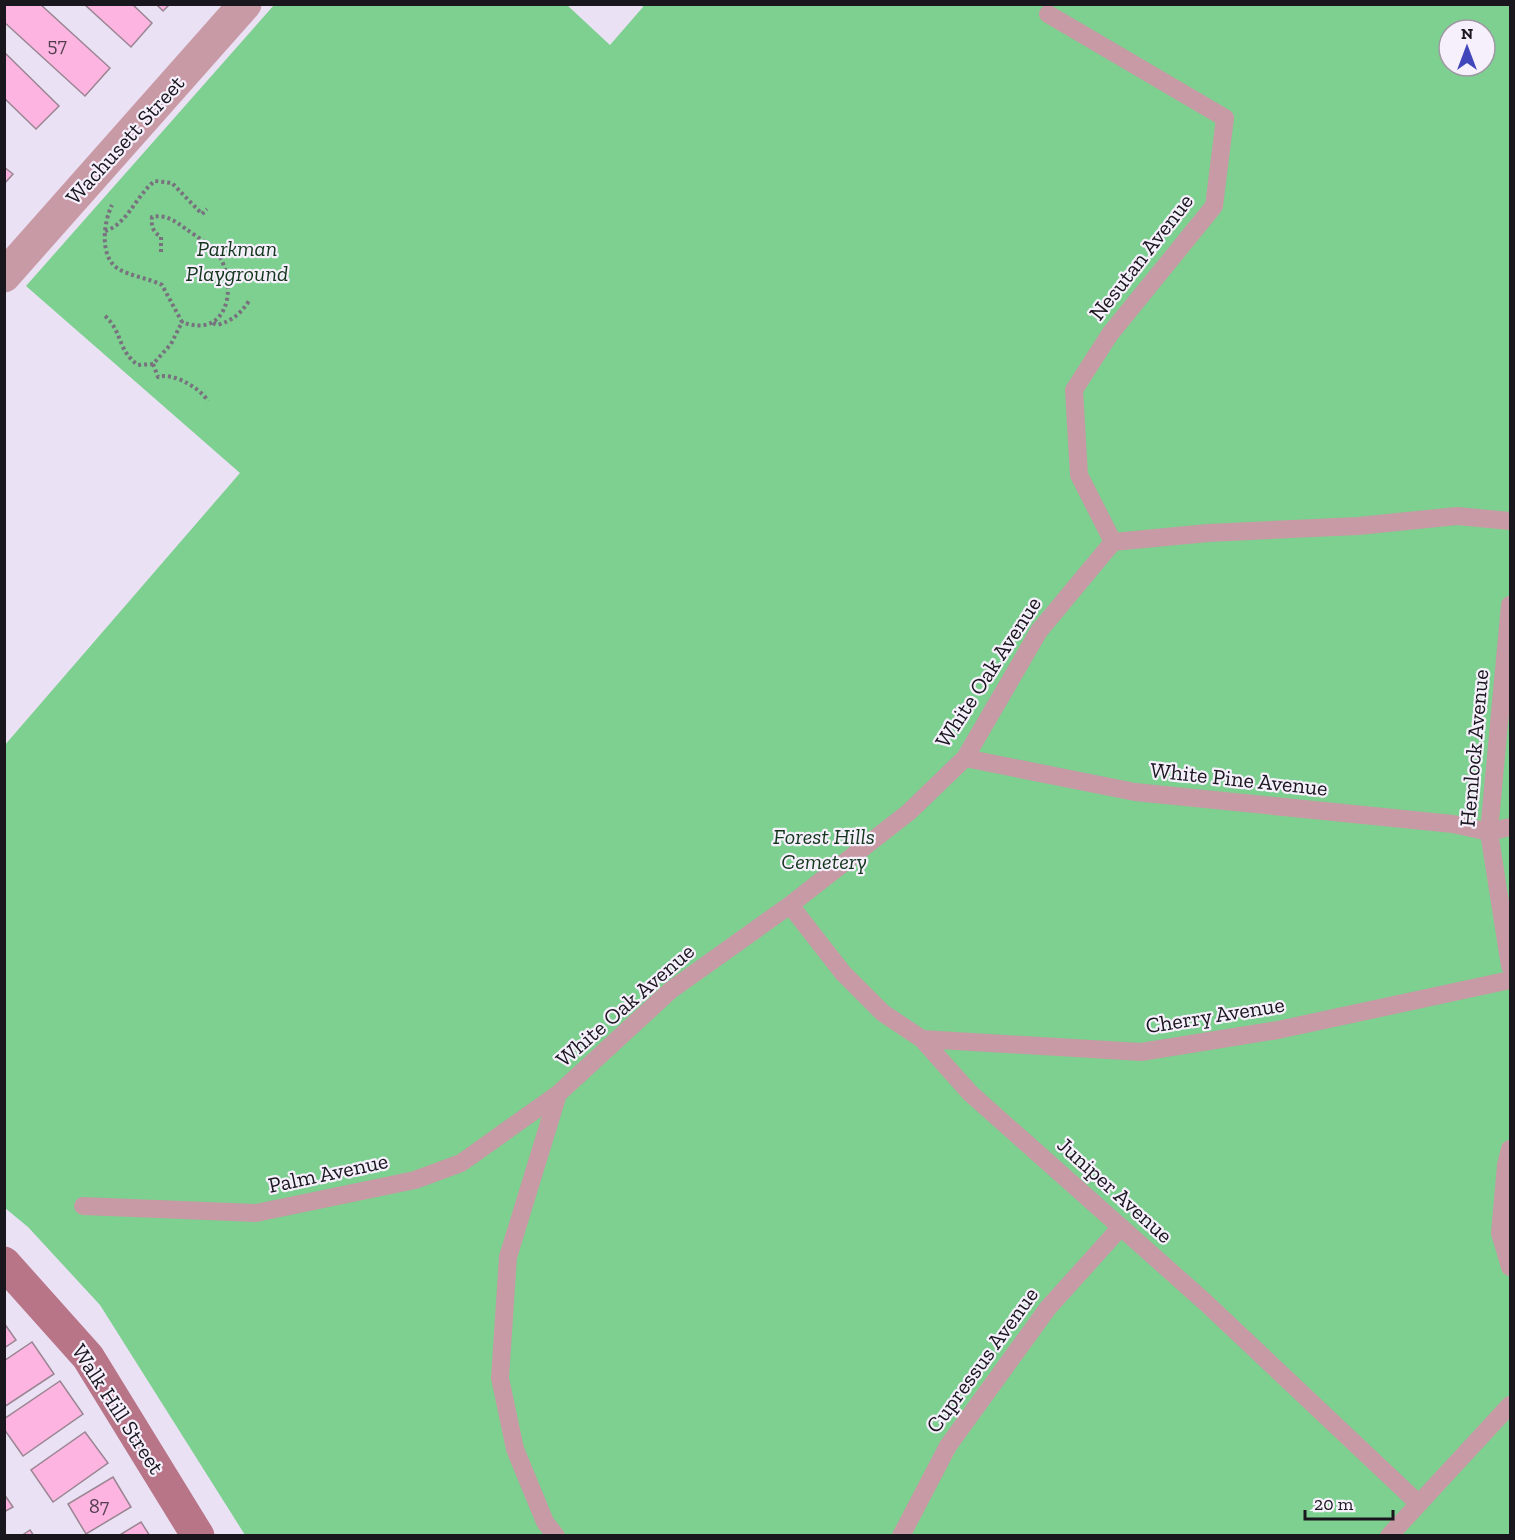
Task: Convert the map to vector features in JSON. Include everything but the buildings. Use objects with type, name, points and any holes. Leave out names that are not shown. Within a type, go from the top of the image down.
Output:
[{"type":"main road","name":"Walk Hill Street","points":[[4,1263],[88,1357],[198,1536]]},
{"type":"street","name":"Wachusett Street","points":[[4,276],[245,4]]},
{"type":"lane","name":"Nesutan Avenue","points":[[1048,14],[1225,118],[1214,206],[1110,334],[1074,390],[1079,475],[1113,542]]},
{"type":"lane","points":[[1113,542],[1208,533],[1358,526],[1457,516],[1510,520]]},
{"type":"lane","name":"White Oak Avenue","points":[[558,1094],[671,990],[790,905],[909,812],[965,758],[1039,631],[1113,542]]},
{"type":"lane","name":"Hemlock Avenue","points":[[1510,605],[1489,832],[1510,966]]},
{"type":"lane","name":"White Pine Avenue","points":[[965,758],[1135,792],[1453,824],[1489,832],[1510,827]]},
{"type":"lane","name":"Juniper Avenue","points":[[790,905],[843,973],[883,1013],[922,1039],[970,1093],[1205,1302],[1418,1503]]},
{"type":"lane","name":"Cherry Avenue","points":[[922,1039],[1141,1052],[1278,1030],[1510,980]]},
{"type":"lane","points":[[556,1536],[545,1522],[514,1449],[500,1378],[508,1257],[558,1094]]},
{"type":"lane","name":"Palm Avenue","points":[[83,1206],[256,1213],[415,1180],[461,1163],[558,1094]]},
{"type":"lane","points":[[1510,1149],[1506,1165],[1500,1233],[1510,1267]]},
{"type":"lane","name":"Cupressus Avenue","points":[[901,1536],[948,1446],[1048,1308],[1121,1227]]},
{"type":"lane","points":[[1389,1536],[1510,1405]]},
{"type":"path","points":[[105,231],[111,229],[126,215],[140,195],[155,181],[172,183],[202,214],[207,209]]},
{"type":"path","points":[[116,198],[108,213],[105,231],[110,259],[117,267],[162,285],[182,322],[204,327],[213,323],[222,314],[228,293],[220,257],[182,226],[160,215],[152,217],[152,223],[153,230],[161,237],[162,252]]},
{"type":"path","points":[[213,323],[217,325],[225,323],[240,314],[249,301]]},
{"type":"path","points":[[105,316],[117,329],[122,350],[138,365],[153,364],[171,344],[182,322]]},
{"type":"path","points":[[153,364],[158,377],[172,376],[202,393],[208,401]]},
{"type":"green space","name":"Forest Hills Cemetery","points":[[641,4],[1510,5],[1510,1535],[245,1535],[100,1305],[28,1227],[5,1208],[4,746],[240,473],[26,286],[274,5],[567,5],[610,45],[643,7]]},
{"type":"park label","name":"Parkman Playground","points":[[237,260]]}]
